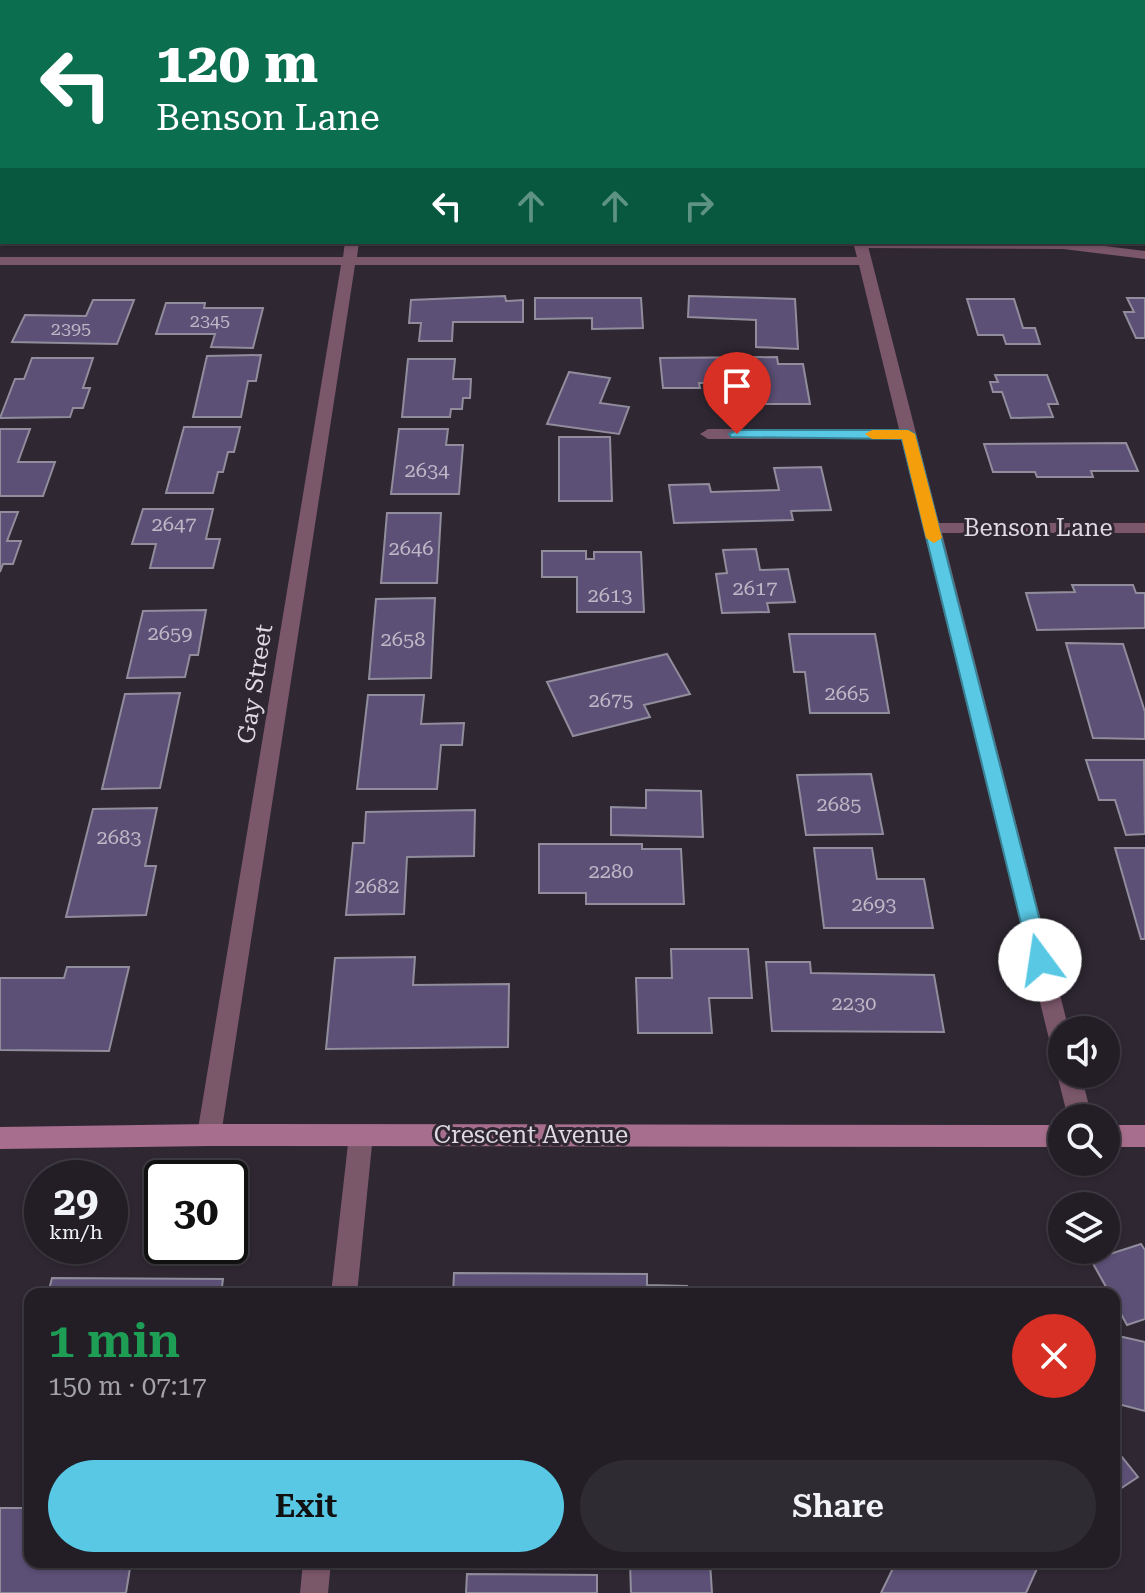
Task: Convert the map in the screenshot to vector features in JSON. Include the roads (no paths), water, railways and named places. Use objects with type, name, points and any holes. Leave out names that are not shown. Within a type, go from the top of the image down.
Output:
[{"type":"street","points":[[0,261],[350,252],[1063,245],[1145,255]]},
{"type":"street","name":"Benson Lane","points":[[862,249],[1054,1016]]},
{"type":"street","name":"Gay Street","points":[[209,1135],[350,252]]},
{"type":"street","points":[[708,434],[908,434]]},
{"type":"street","name":"Benson Lane","points":[[932,528],[1145,528]]},
{"type":"street","name":"Crescent Avenue","points":[[0,1138],[209,1135],[1048,1136]]},
{"type":"street","points":[[345,1288],[361,1135]]},
{"type":"street","points":[[1120,1136],[1145,1136]]},
{"type":"street","points":[[314,1593],[316,1568]]}]
